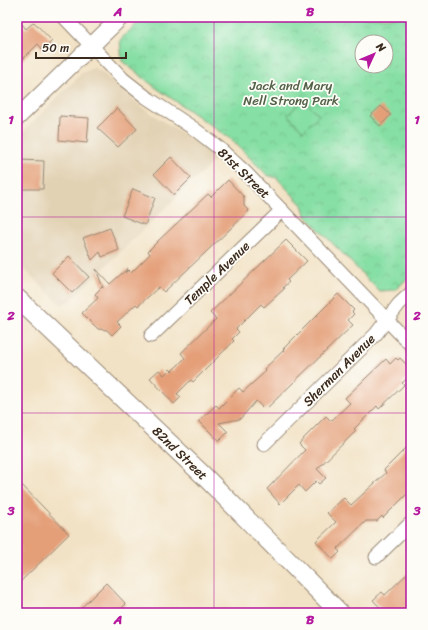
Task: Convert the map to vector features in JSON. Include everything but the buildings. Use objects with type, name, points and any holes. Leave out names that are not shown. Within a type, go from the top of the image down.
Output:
[{"type":"main road","name":"82nd Street","points":[[17,298],[203,474],[340,613]]},
{"type":"street","name":"81st Street","points":[[64,17],[92,45],[113,70],[146,97],[193,128],[219,148],[282,210],[411,345]]},
{"type":"street","points":[[17,118],[121,17]]},
{"type":"street","name":"Temple Avenue","points":[[151,336],[282,210]]},
{"type":"street","name":"Sherman Avenue","points":[[264,444],[376,334],[411,293]]},
{"type":"street","points":[[376,557],[411,523]]},
{"type":"shaded area","points":[[94,68],[100,71],[143,108],[205,149],[215,160],[71,300],[61,305],[17,262],[17,138],[82,73]]},
{"type":"green space","name":"Jack and Mary Nell Strong Park","points":[[144,17],[411,17],[411,275],[395,290],[379,291],[306,216],[302,205],[277,178],[267,175],[232,140],[155,87],[122,61],[120,40]]},
{"type":"green space","points":[[303,99],[319,115],[303,131],[288,115]]}]
